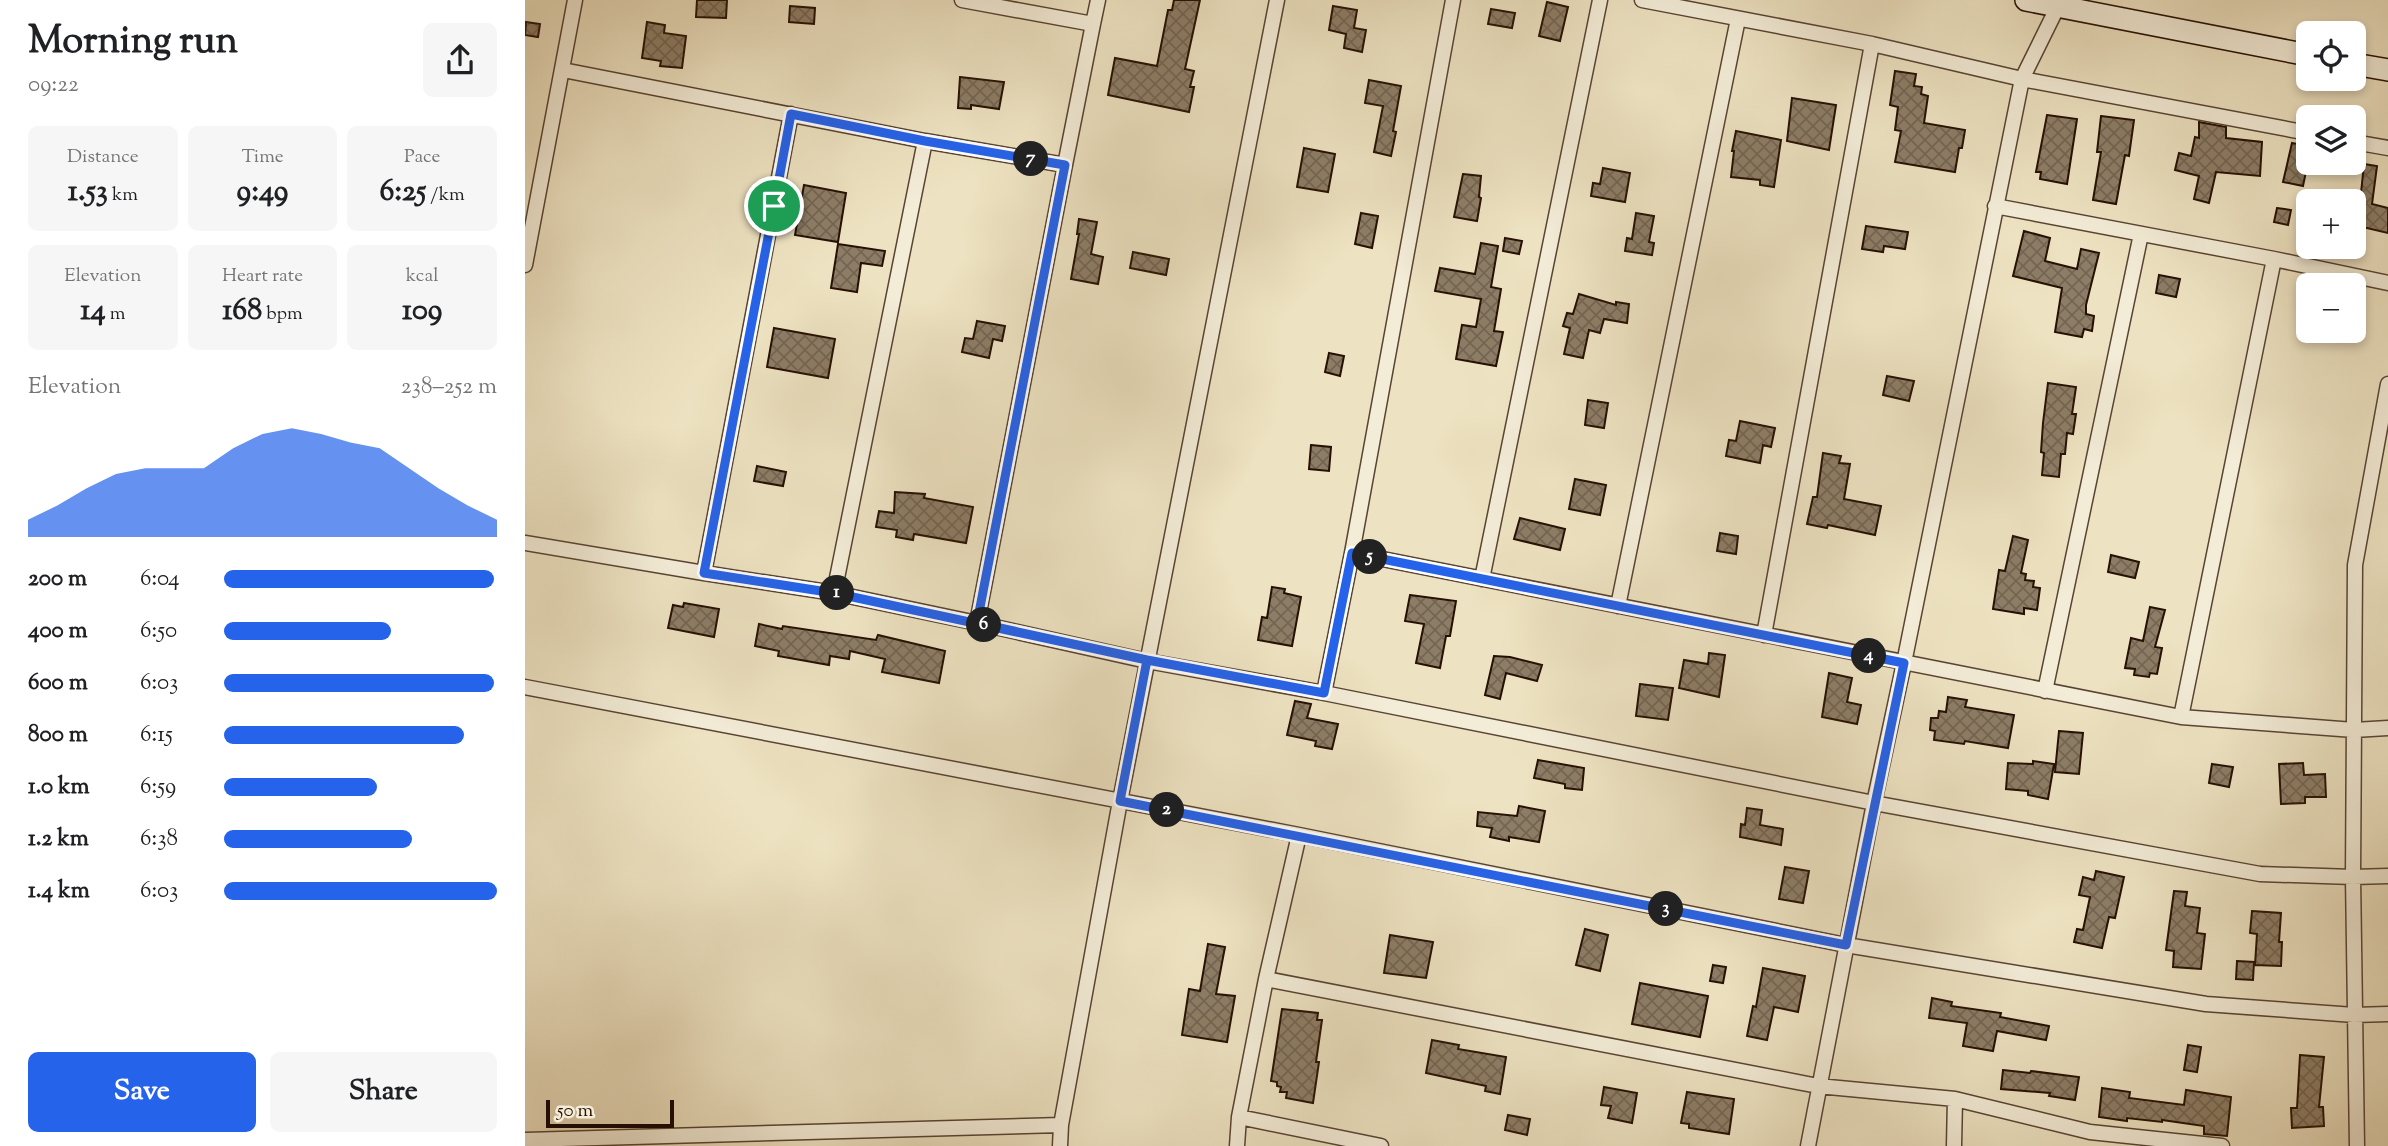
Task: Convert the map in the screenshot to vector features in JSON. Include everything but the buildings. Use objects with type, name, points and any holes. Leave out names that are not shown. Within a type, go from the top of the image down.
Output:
[{"type":"street","points":[[525,265],[575,0]]},
{"type":"street","points":[[962,0],[1093,24]]},
{"type":"street","points":[[977,623],[1098,0]]},
{"type":"street","points":[[1059,1146],[1120,801],[1277,0]]},
{"type":"street","points":[[1324,693],[1453,0]]},
{"type":"street","points":[[1482,579],[1600,0]]},
{"type":"street","points":[[1642,0],[1872,44],[2022,79],[2296,131]]},
{"type":"street","points":[[2026,0],[2060,3],[2296,52]]},
{"type":"street","points":[[1808,1146],[1874,803],[2022,79],[2060,3]]},
{"type":"street","points":[[1618,606],[1738,19]]},
{"type":"street","points":[[1764,635],[1872,44]]},
{"type":"street","points":[[2366,66],[2388,70]]},
{"type":"street","points":[[563,70],[925,141],[1065,165]]},
{"type":"street","points":[[704,573],[791,114]]},
{"type":"street","points":[[834,593],[925,141]]},
{"type":"street","points":[[2366,144],[2388,148]]},
{"type":"street","points":[[1995,206],[2388,283]]},
{"type":"street","points":[[2045,691],[2141,234]]},
{"type":"street","points":[[2181,717],[2274,259]]},
{"type":"street","points":[[2357,1146],[2353,877],[2355,565],[2388,384]]},
{"type":"street","points":[[525,543],[834,593],[1147,660],[1874,803],[2260,874],[2388,876]]},
{"type":"street","points":[[1352,553],[2181,717],[2354,730],[2388,729]]},
{"type":"street","points":[[525,687],[1299,835],[1846,945],[2206,1004],[2354,1015],[2388,1014]]},
{"type":"street","points":[[1237,1146],[1239,1117],[1266,979],[1299,835]]},
{"type":"street","points":[[1266,979],[1818,1086],[1955,1099],[2090,1139],[2223,1146]]},
{"type":"street","points":[[1954,1146],[1955,1099]]},
{"type":"street","points":[[1239,1117],[1374,1145]]},
{"type":"street","points":[[525,1140],[545,1143],[713,1141],[886,1130],[1061,1125]]},
{"type":"street","points":[[886,1130],[886,1146]]},
{"type":"route","points":[[774,206],[704,573],[834,593],[1147,660],[1120,801],[1846,945],[1904,663],[1352,553],[1324,693],[1147,660],[977,623],[1065,165],[791,114],[774,206]]}]
